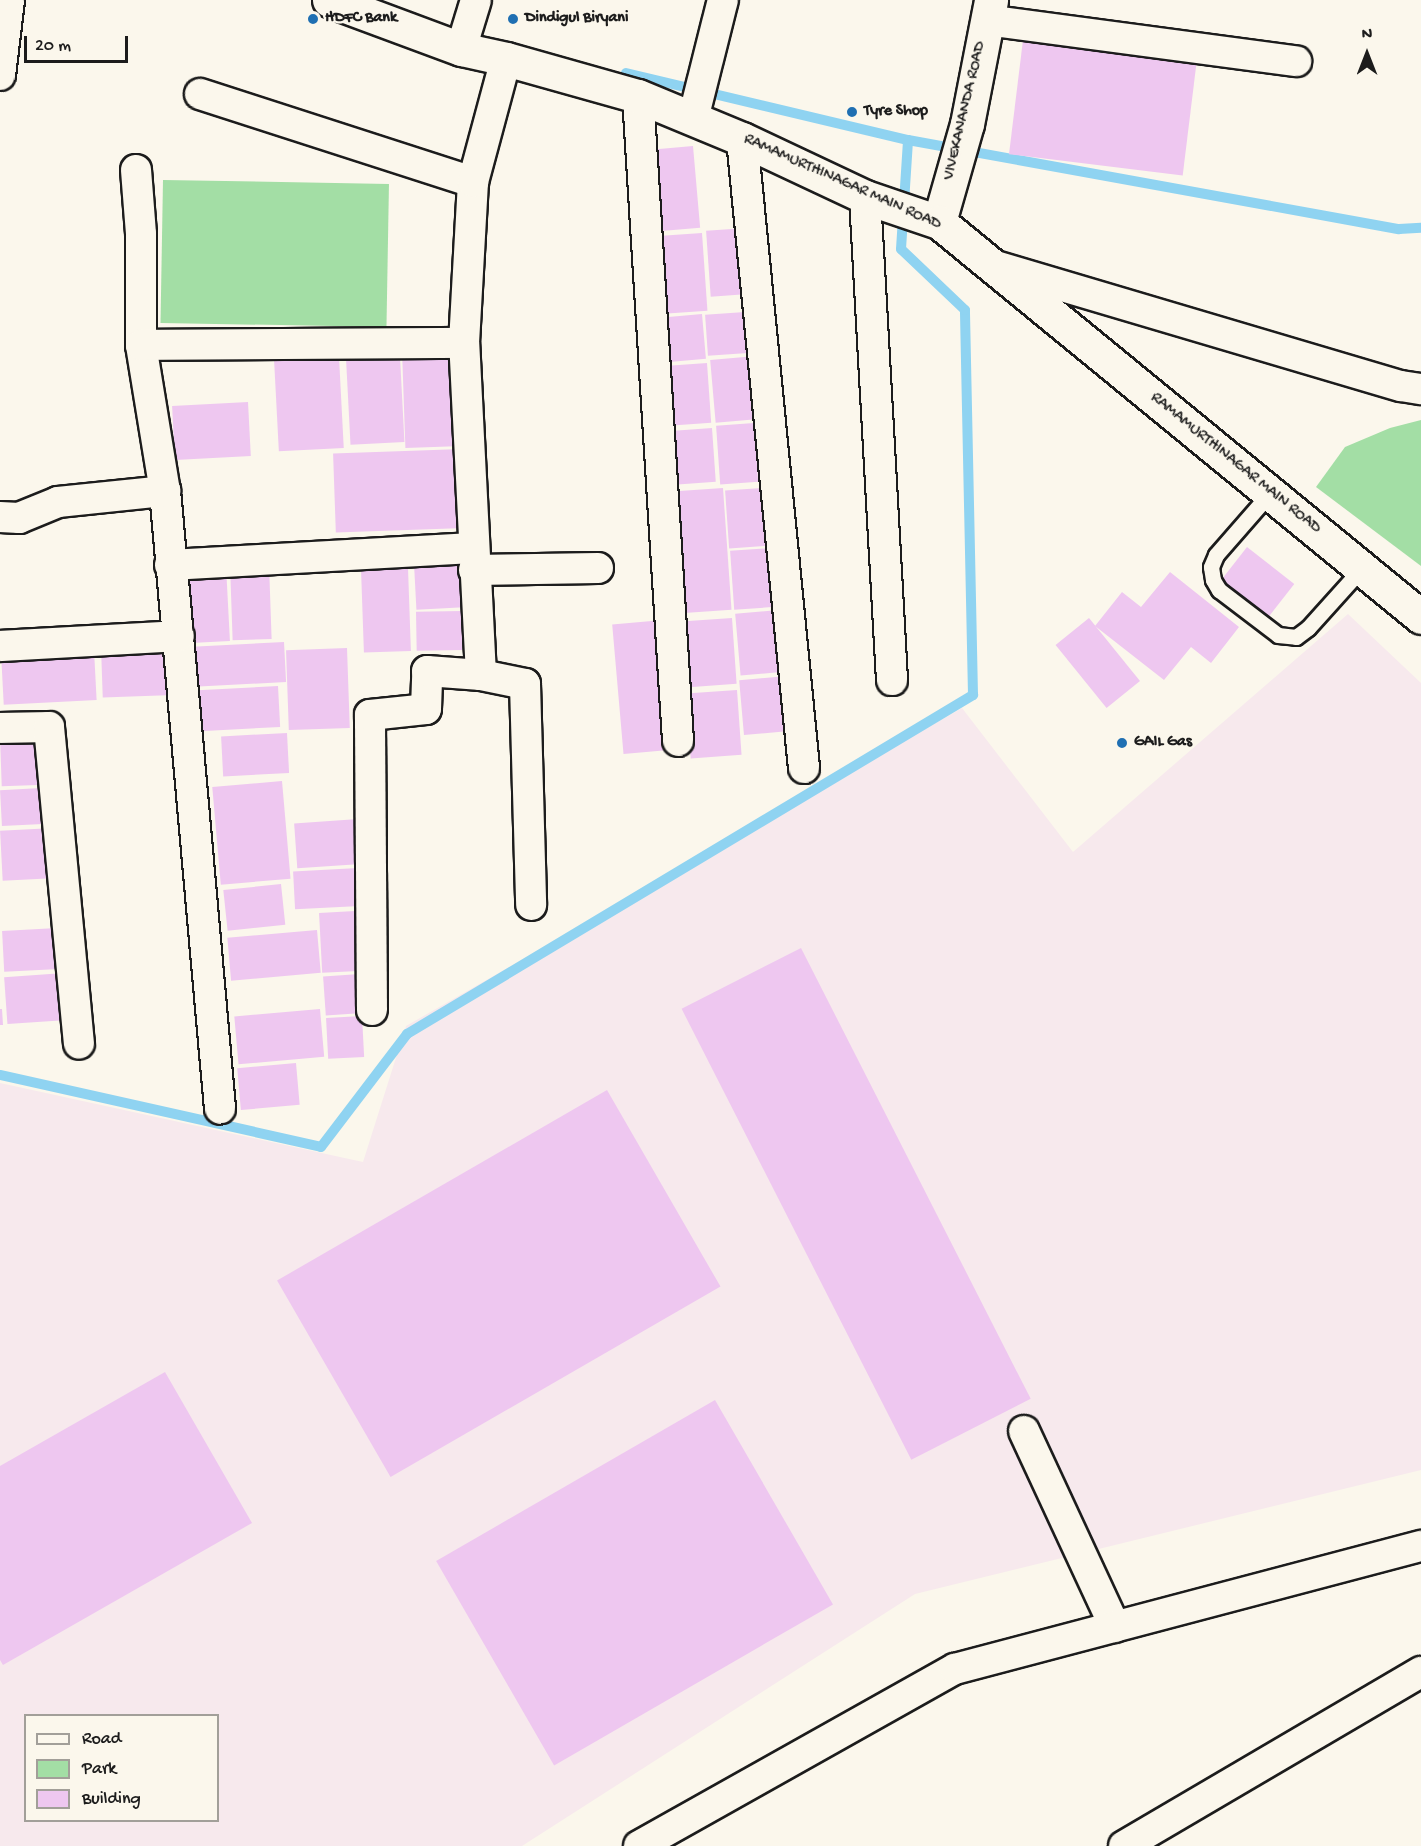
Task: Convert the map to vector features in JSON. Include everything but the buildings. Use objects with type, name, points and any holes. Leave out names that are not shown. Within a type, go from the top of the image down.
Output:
[{"type":"main road","name":"RAMAMURTHINAGAR MAIN ROAD","points":[[329,0],[460,49],[506,59],[638,96],[742,139],[865,197],[939,222],[1421,617]]},
{"type":"main road","name":"VIVEKANANDA ROAD","points":[[939,222],[967,124],[989,10]]},
{"type":"street","points":[[0,75],[9,0]]},
{"type":"street","points":[[460,49],[476,0]]},
{"type":"street","points":[[693,119],[723,0]]},
{"type":"street","points":[[989,10],[1296,61]]},
{"type":"street","points":[[481,675],[473,559],[464,343],[473,182],[506,59]]},
{"type":"street","points":[[200,94],[473,182]]},
{"type":"street","points":[[638,96],[678,741]]},
{"type":"street","points":[[742,139],[804,768]]},
{"type":"street","points":[[136,170],[141,234],[141,345],[165,491],[220,1109]]},
{"type":"street","points":[[865,197],[892,680]]},
{"type":"street","points":[[991,265],[1401,386],[1421,389]]},
{"type":"street","points":[[141,345],[464,343]]},
{"type":"street","points":[[0,517],[19,518],[58,502],[165,491]]},
{"type":"street","points":[[170,565],[473,559],[598,568]]},
{"type":"street","points":[[0,646],[179,636]]},
{"type":"street","points":[[372,1010],[370,715],[426,709],[428,671],[481,675],[525,684],[531,905]]},
{"type":"street","points":[[0,728],[49,727],[79,1044]]},
{"type":"street","points":[[1024,1431],[1115,1627]]},
{"type":"street","points":[[639,1846],[956,1669],[1421,1546]]},
{"type":"street","points":[[1124,1846],[1421,1671]]},
{"type":"lane","points":[[1270,493],[1216,555],[1211,567],[1219,590],[1278,635],[1296,637],[1308,628],[1362,568]]},
{"type":"shaded area","points":[[1348,614],[1421,683],[1421,1470],[915,1594],[522,1846],[0,1846],[0,1083],[363,1162],[406,1026],[962,708],[1073,852]]},
{"type":"green space","points":[[163,180],[389,184],[386,327],[161,323]]},
{"type":"green space","points":[[1421,420],[1421,566],[1316,487],[1345,447],[1390,428]]},
{"type":"waterway","points":[[626,73],[908,140],[1399,229],[1421,228]]},
{"type":"waterway","points":[[0,1075],[321,1147],[407,1034],[973,695],[965,310],[901,249],[908,140]]},
{"type":"place","name":"HDFC Bank","points":[[313,19]]},
{"type":"place","name":"Dindigul Biryani","points":[[513,19]]},
{"type":"place","name":"Tyre Shop","points":[[852,112]]},
{"type":"place","name":"GAIL Gas","points":[[1122,743]]}]
